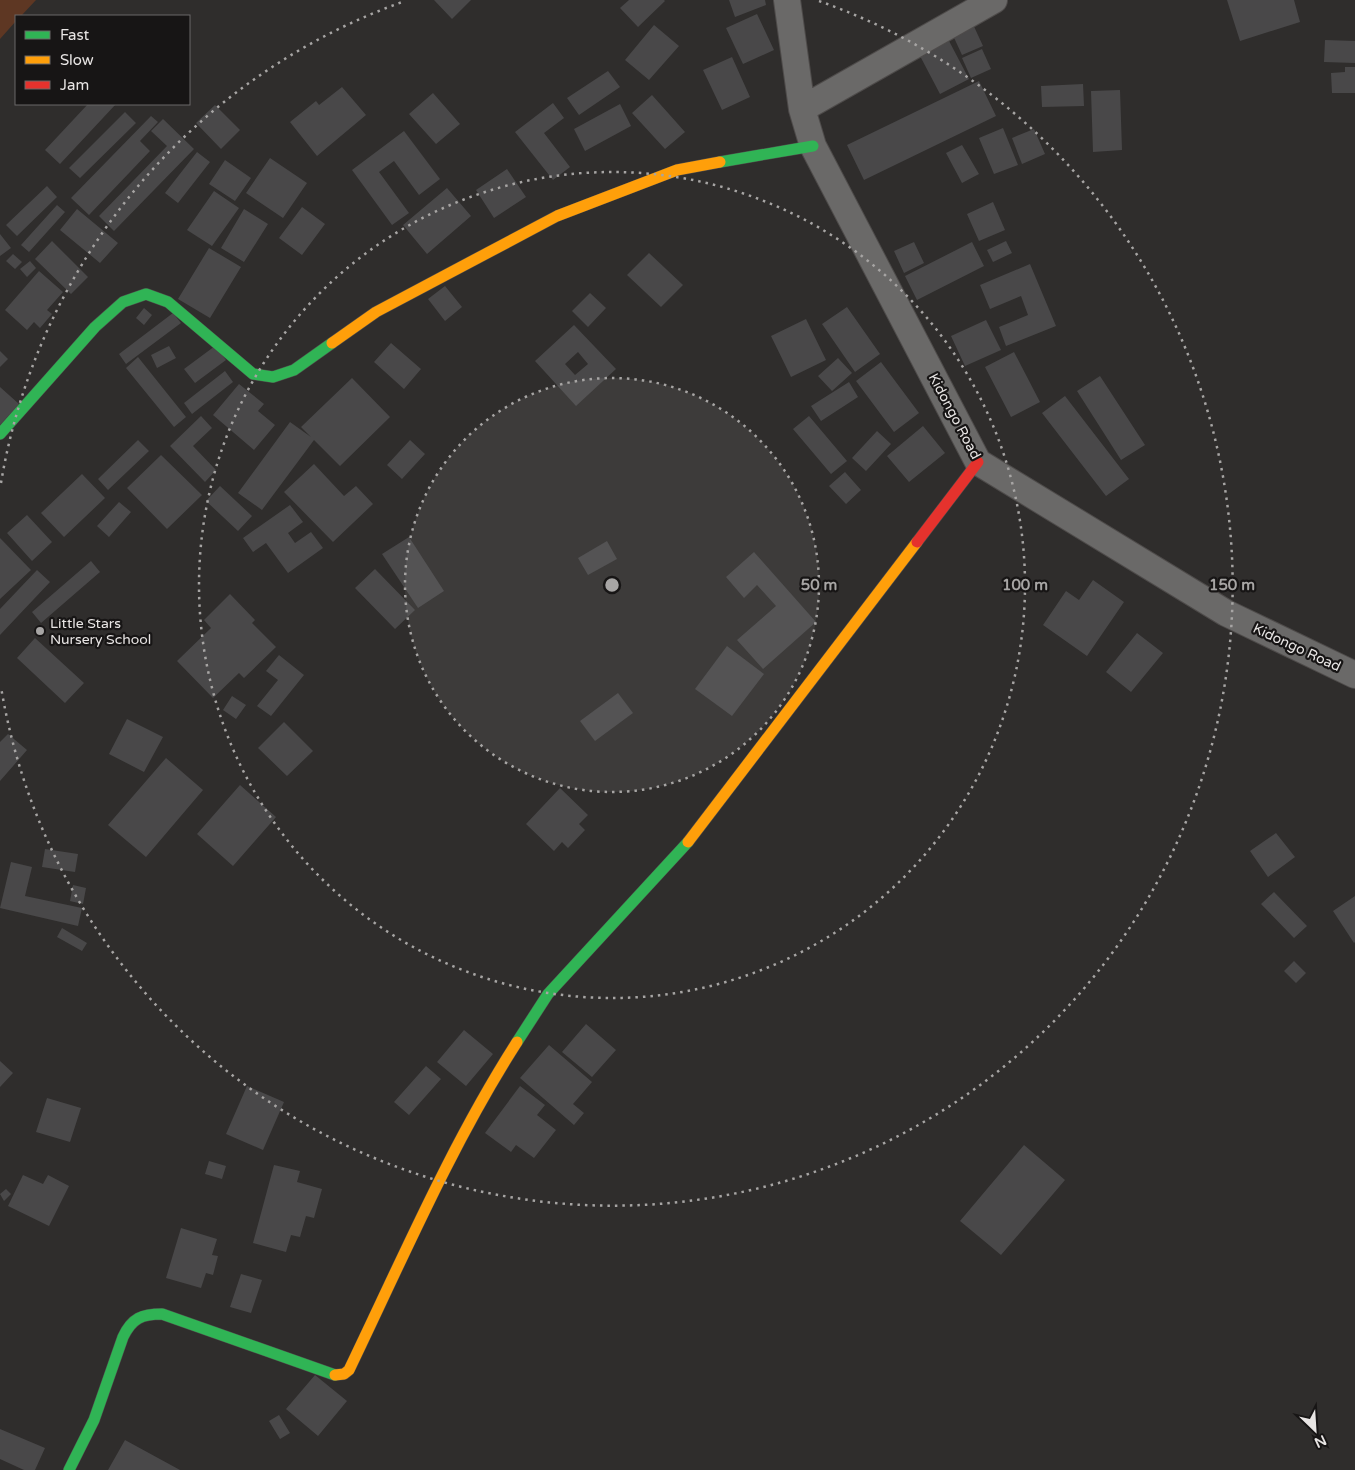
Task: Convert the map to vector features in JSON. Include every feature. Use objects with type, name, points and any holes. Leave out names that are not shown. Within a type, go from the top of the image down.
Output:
[{"type":"street","name":"Kidongo Road","points":[[787,0],[802,109],[813,146],[978,462],[1226,613],[1355,674]]},
{"type":"street","points":[[802,109],[994,0]]},
{"type":"street","points":[[0,434],[95,327],[123,302],[146,294],[168,302],[253,374],[273,377],[294,370],[376,312],[557,216],[677,170],[813,146]]},
{"type":"street","points":[[69,1470],[78,1456],[95,1418],[125,1334],[134,1320],[146,1314],[162,1314],[331,1375],[344,1374],[349,1370],[444,1172],[490,1084],[548,994],[690,840],[978,462]]},
{"type":"shaded area","points":[[0,0],[36,0],[22,15],[15,15],[15,22],[0,39]]},
{"type":"building","points":[[434,0],[471,0],[452,19]]},
{"type":"building","points":[[629,0],[665,1],[638,27],[620,8]]},
{"type":"building","points":[[729,0],[765,0],[766,5],[735,17]]},
{"type":"building","points":[[1227,0],[1294,0],[1300,22],[1240,41]]},
{"type":"building","points":[[757,14],[774,50],[743,64],[726,28]]},
{"type":"building","points":[[971,20],[983,46],[962,55],[950,29]]},
{"type":"building","points":[[654,25],[679,46],[649,80],[625,60]]},
{"type":"building","points":[[948,39],[969,79],[940,94],[919,54]]},
{"type":"building","points":[[1325,40],[1355,41],[1355,63],[1324,62]]},
{"type":"building","points":[[982,49],[991,69],[971,78],[962,58]]},
{"type":"building","points":[[732,57],[750,97],[722,110],[703,70]]},
{"type":"building","points":[[1345,67],[1355,67],[1355,93],[1332,93],[1331,73],[1345,72]]},
{"type":"building","points":[[608,71],[620,87],[579,115],[567,98]]},
{"type":"building","points":[[979,81],[996,116],[864,180],[847,145]]},
{"type":"building","points":[[1083,84],[1084,106],[1042,107],[1041,86]]},
{"type":"building","points":[[342,87],[366,115],[317,156],[290,122],[316,101],[319,105]]},
{"type":"building","points":[[1120,90],[1122,150],[1093,152],[1091,91]]},
{"type":"building","points":[[433,93],[460,124],[436,144],[409,114]]},
{"type":"building","points":[[652,95],[685,132],[665,149],[632,113]]},
{"type":"building","points":[[553,103],[564,118],[544,133],[570,167],[553,180],[515,132]]},
{"type":"building","points":[[620,104],[631,126],[585,151],[574,129]]},
{"type":"building","points":[[87,105],[115,105],[60,164],[45,150]]},
{"type":"building","points":[[215,105],[240,130],[221,149],[196,123]]},
{"type":"building","points":[[125,112],[136,123],[80,178],[69,168]]},
{"type":"building","points":[[151,116],[158,122],[140,141],[150,151],[89,215],[71,198]]},
{"type":"building","points":[[163,119],[194,149],[114,231],[99,216],[167,146],[151,131]]},
{"type":"building","points":[[1003,128],[1018,165],[994,174],[979,138]]},
{"type":"building","points":[[1034,129],[1045,154],[1022,164],[1012,138]]},
{"type":"building","points":[[404,131],[440,179],[419,195],[394,161],[379,172],[409,213],[392,225],[352,170]]},
{"type":"building","points":[[962,145],[979,174],[962,183],[946,153]]},
{"type":"building","points":[[197,152],[210,162],[178,203],[165,193]]},
{"type":"building","points":[[270,158],[307,183],[283,218],[246,193]]},
{"type":"building","points":[[225,160],[251,178],[235,201],[209,184]]},
{"type":"building","points":[[507,169],[526,197],[494,218],[476,190]]},
{"type":"building","points":[[47,186],[57,197],[17,236],[6,225]]},
{"type":"building","points":[[447,188],[471,216],[427,254],[403,225]]},
{"type":"building","points":[[214,191],[239,208],[212,246],[187,230]]},
{"type":"building","points":[[993,202],[1005,230],[979,241],[967,214]]},
{"type":"building","points":[[57,205],[65,212],[29,252],[21,245]]},
{"type":"building","points":[[302,207],[325,224],[302,255],[279,238]]},
{"type":"building","points":[[77,209],[118,243],[100,263],[60,230]]},
{"type":"building","points":[[244,209],[268,224],[244,262],[221,248]]},
{"type":"building","points":[[0,234],[11,248],[0,256]]},
{"type":"building","points":[[52,241],[88,277],[71,294],[35,259]]},
{"type":"building","points":[[1006,241],[1012,253],[993,262],[987,250]]},
{"type":"building","points":[[914,242],[924,263],[904,273],[894,251]]},
{"type":"building","points":[[972,242],[984,266],[917,300],[905,276]]},
{"type":"building","points":[[209,248],[241,267],[210,318],[178,299]]},
{"type":"building","points":[[649,253],[683,285],[661,307],[627,275]]},
{"type":"building","points":[[13,254],[22,262],[15,269],[6,261]]},
{"type":"building","points":[[30,261],[36,268],[27,277],[20,269]]},
{"type":"building","points":[[1030,264],[1056,326],[1006,346],[999,327],[1028,315],[1021,296],[990,309],[980,285]]},
{"type":"building","points":[[39,271],[63,292],[47,310],[52,314],[40,328],[34,322],[27,330],[5,310]]},
{"type":"building","points":[[445,286],[462,307],[445,321],[428,299]]},
{"type":"building","points":[[590,293],[606,308],[588,327],[572,311]]},
{"type":"building","points":[[847,307],[880,354],[855,372],[822,324]]},
{"type":"building","points":[[144,308],[152,315],[144,325],[136,318]]},
{"type":"building","points":[[173,313],[181,323],[126,364],[119,354]]},
{"type":"building","points":[[806,319],[826,360],[791,377],[771,336]]},
{"type":"building","points":[[986,320],[1001,350],[965,366],[951,336]]},
{"type":"building","points":[[574,325],[616,369],[576,406],[535,361]],"holes":[[[578,352],[588,364],[575,375],[565,364]]]},
{"type":"building","points":[[391,343],[421,369],[404,389],[374,362]]},
{"type":"building","points":[[169,346],[176,358],[157,368],[151,355]]},
{"type":"building","points":[[215,346],[226,360],[195,383],[184,369]]},
{"type":"building","points":[[0,351],[8,359],[0,367]]},
{"type":"building","points":[[1014,352],[1040,402],[1011,417],[985,367]]},
{"type":"building","points":[[138,357],[186,417],[174,427],[126,368]]},
{"type":"building","points":[[838,358],[852,373],[832,391],[818,376]]},
{"type":"building","points":[[881,362],[919,413],[894,432],[856,381]]},
{"type":"building","points":[[225,371],[233,382],[192,414],[184,403]]},
{"type":"building","points":[[1100,376],[1145,445],[1121,460],[1077,391]]},
{"type":"building","points":[[352,378],[390,417],[340,466],[314,440],[262,510],[238,493],[290,422],[311,437],[301,427]]},
{"type":"building","points":[[849,382],[858,397],[821,421],[811,406]]},
{"type":"building","points":[[239,384],[264,404],[258,411],[275,425],[254,450],[213,415]]},
{"type":"building","points":[[0,387],[19,404],[0,425]]},
{"type":"building","points":[[1065,396],[1129,479],[1106,496],[1042,413]]},
{"type":"building","points":[[201,416],[212,428],[193,446],[216,470],[205,482],[170,446]]},
{"type":"building","points":[[809,416],[847,461],[831,474],[793,429]]},
{"type":"building","points":[[923,426],[945,453],[909,482],[887,456]]},
{"type":"building","points":[[877,431],[891,444],[866,471],[852,458]]},
{"type":"building","points":[[138,440],[149,451],[108,490],[98,479]]},
{"type":"building","points":[[410,440],[425,454],[402,479],[387,465]]},
{"type":"building","points":[[161,455],[202,495],[167,529],[127,488]]},
{"type":"building","points":[[314,464],[344,496],[356,486],[373,504],[333,542],[284,492]]},
{"type":"building","points":[[845,472],[861,490],[846,504],[829,486]]},
{"type":"building","points":[[82,474],[105,498],[64,537],[41,513]]},
{"type":"building","points":[[220,486],[252,516],[238,531],[206,501]]},
{"type":"building","points":[[119,502],[131,512],[109,537],[97,526]]},
{"type":"building","points":[[290,505],[303,522],[288,533],[295,543],[311,532],[323,548],[288,573],[266,543],[253,552],[243,538]]},
{"type":"building","points":[[27,515],[52,542],[32,561],[7,533]]},
{"type":"building","points":[[409,537],[444,591],[418,608],[382,554]]},
{"type":"building","points":[[0,538],[31,570],[0,599]]},
{"type":"building","points":[[607,541],[617,559],[588,575],[578,558]]},
{"type":"building","points":[[754,552],[816,622],[763,669],[737,640],[776,606],[757,585],[744,598],[726,577]]},
{"type":"building","points":[[91,561],[100,572],[41,623],[32,612]]},
{"type":"building","points":[[375,569],[415,610],[395,629],[355,588]]},
{"type":"building","points":[[37,570],[50,582],[0,635],[0,609]]},
{"type":"building","points":[[1093,580],[1124,602],[1087,656],[1043,625],[1066,591],[1079,600]]},
{"type":"building","points":[[230,594],[255,620],[252,623],[276,647],[244,678],[239,673],[213,698],[177,661],[211,628],[204,620]]},
{"type":"building","points":[[1137,633],[1163,653],[1131,692],[1106,672]]},
{"type":"building","points":[[35,638],[84,683],[65,703],[17,658]]},
{"type":"building","points":[[727,646],[764,674],[732,716],[695,689]]},
{"type":"building","points":[[279,655],[304,675],[271,716],[257,706],[278,680],[266,671]]},
{"type":"building","points":[[618,693],[633,713],[595,741],[580,721]]},
{"type":"building","points":[[232,696],[246,705],[236,719],[223,710]]},
{"type":"building","points":[[127,719],[163,737],[144,772],[109,754]]},
{"type":"building","points":[[284,722],[313,751],[287,776],[258,748]]},
{"type":"building","points":[[8,734],[27,750],[0,781],[0,742]]},
{"type":"building","points":[[166,758],[203,790],[146,857],[108,825]]},
{"type":"building","points":[[240,785],[276,817],[233,866],[197,834]]},
{"type":"building","points":[[560,788],[588,815],[579,824],[585,830],[568,848],[562,842],[554,851],[526,824]]},
{"type":"building","points":[[1276,833],[1295,857],[1268,877],[1250,851]]},
{"type":"building","points":[[45,849],[78,854],[75,872],[42,867]]},
{"type":"building","points":[[11,862],[32,867],[25,896],[82,908],[78,926],[0,908]]},
{"type":"building","points":[[73,885],[86,888],[83,904],[70,901]]},
{"type":"building","points":[[1274,892],[1307,926],[1294,938],[1261,904]]},
{"type":"building","points":[[1355,896],[1355,942],[1354,943],[1333,911]]},
{"type":"building","points":[[62,928],[87,943],[82,951],[57,937]]},
{"type":"building","points":[[1294,961],[1306,973],[1296,983],[1284,971]]},
{"type":"building","points":[[586,1024],[616,1050],[592,1077],[562,1052]]},
{"type":"building","points":[[464,1030],[493,1054],[466,1086],[437,1062]]},
{"type":"building","points":[[549,1045],[592,1082],[573,1104],[584,1113],[574,1125],[520,1078]]},
{"type":"building","points":[[0,1061],[13,1073],[0,1087]]},
{"type":"building","points":[[426,1066],[441,1079],[409,1115],[394,1102]]},
{"type":"building","points":[[247,1086],[284,1102],[263,1150],[226,1134]]},
{"type":"building","points":[[520,1086],[545,1105],[537,1115],[556,1130],[534,1158],[516,1145],[511,1152],[485,1133]]},
{"type":"building","points":[[47,1098],[81,1108],[70,1142],[36,1132]]},
{"type":"building","points":[[1024,1145],[1065,1180],[1001,1255],[960,1221]]},
{"type":"building","points":[[209,1161],[226,1166],[222,1179],[205,1174]]},
{"type":"building","points":[[274,1165],[300,1171],[297,1182],[322,1189],[314,1218],[306,1216],[300,1237],[291,1235],[286,1252],[253,1243]]},
{"type":"building","points":[[23,1175],[43,1184],[48,1175],[69,1186],[49,1226],[8,1206]]},
{"type":"building","points":[[6,1189],[11,1194],[4,1201],[0,1194]]},
{"type":"building","points":[[181,1228],[217,1239],[212,1255],[218,1256],[213,1275],[206,1273],[201,1288],[166,1278]]},
{"type":"building","points":[[241,1274],[262,1280],[251,1313],[230,1307]]},
{"type":"building","points":[[315,1375],[347,1401],[318,1436],[286,1409]]},
{"type":"building","points":[[279,1415],[290,1433],[280,1439],[269,1421]]},
{"type":"building","points":[[0,1429],[45,1448],[35,1470],[24,1470],[0,1459]]},
{"type":"building","points":[[125,1440],[180,1470],[108,1470]]},
{"type":"traffic: fast","points":[[720,162],[813,146]]},
{"type":"traffic: fast","points":[[0,434],[95,327],[123,302],[146,294],[168,302],[253,374],[273,377],[294,370],[332,343]]},
{"type":"traffic: fast","points":[[517,1042],[548,994],[688,842]]},
{"type":"traffic: fast","points":[[69,1470],[94,1420],[123,1337],[130,1325],[143,1316],[162,1314],[335,1375]]},
{"type":"traffic: slow","points":[[332,343],[376,312],[557,216],[677,170],[720,162]]},
{"type":"traffic: slow","points":[[688,842],[917,542]]},
{"type":"traffic: slow","points":[[335,1375],[344,1374],[349,1370],[449,1162],[470,1121],[517,1042]]},
{"type":"traffic: jam","points":[[917,542],[978,462]]},
{"type":"place","name":"Little Stars Nursery School","points":[[40,631]]}]
